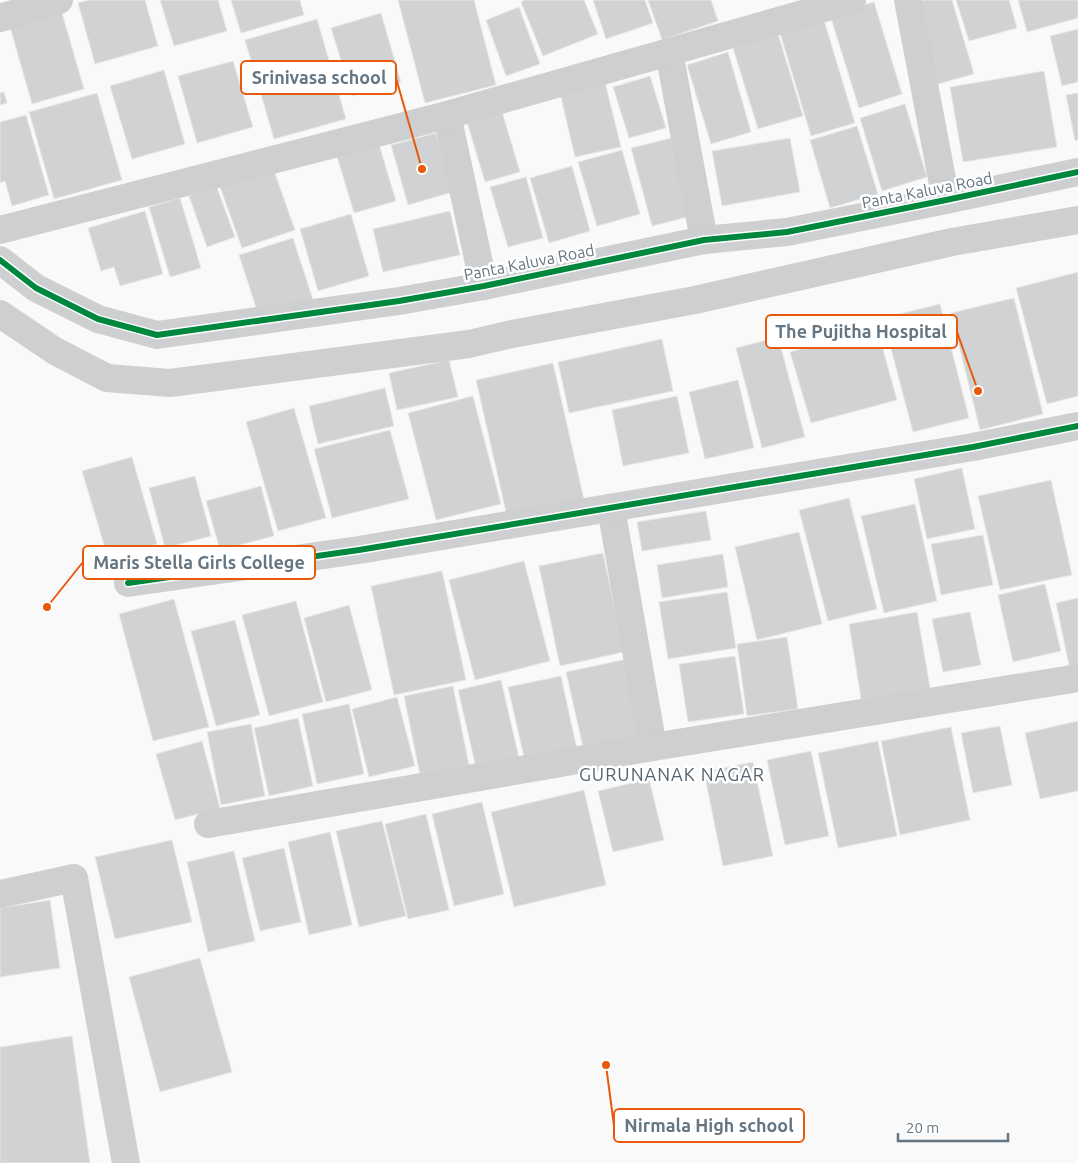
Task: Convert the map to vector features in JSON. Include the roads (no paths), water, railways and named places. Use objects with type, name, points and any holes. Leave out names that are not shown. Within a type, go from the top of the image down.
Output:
[{"type":"street","points":[[0,18],[59,0]]},
{"type":"street","points":[[0,230],[446,115],[852,0]]},
{"type":"street","points":[[908,0],[946,200]]},
{"type":"street","points":[[668,52],[704,240]]},
{"type":"street","points":[[446,115],[484,286]]},
{"type":"street","name":"Panta Kaluva Road","points":[[0,260],[36,288],[98,319],[157,335],[399,301],[484,286],[704,240],[786,232],[1078,172]]},
{"type":"street","points":[[0,314],[55,351],[107,378],[170,383],[469,344],[507,335],[695,300],[952,242],[1078,220]]},
{"type":"street","points":[[128,583],[359,550],[973,448],[1078,426]]},
{"type":"street","points":[[611,508],[653,747]]},
{"type":"street","points":[[208,824],[653,747],[1078,678]]},
{"type":"street","points":[[0,894],[74,878],[126,1163]]},
{"type":"place","name":"Srinivasa school","points":[[422,169]]},
{"type":"place","name":"The Pujitha Hospital","points":[[978,391]]},
{"type":"place","name":"Maris Stella Girls College","points":[[47,607]]},
{"type":"place","name":"Nirmala High school","points":[[606,1065]]},
{"type":"district","name":"GURUNANAK NAGAR","points":[[672,774]]}]
